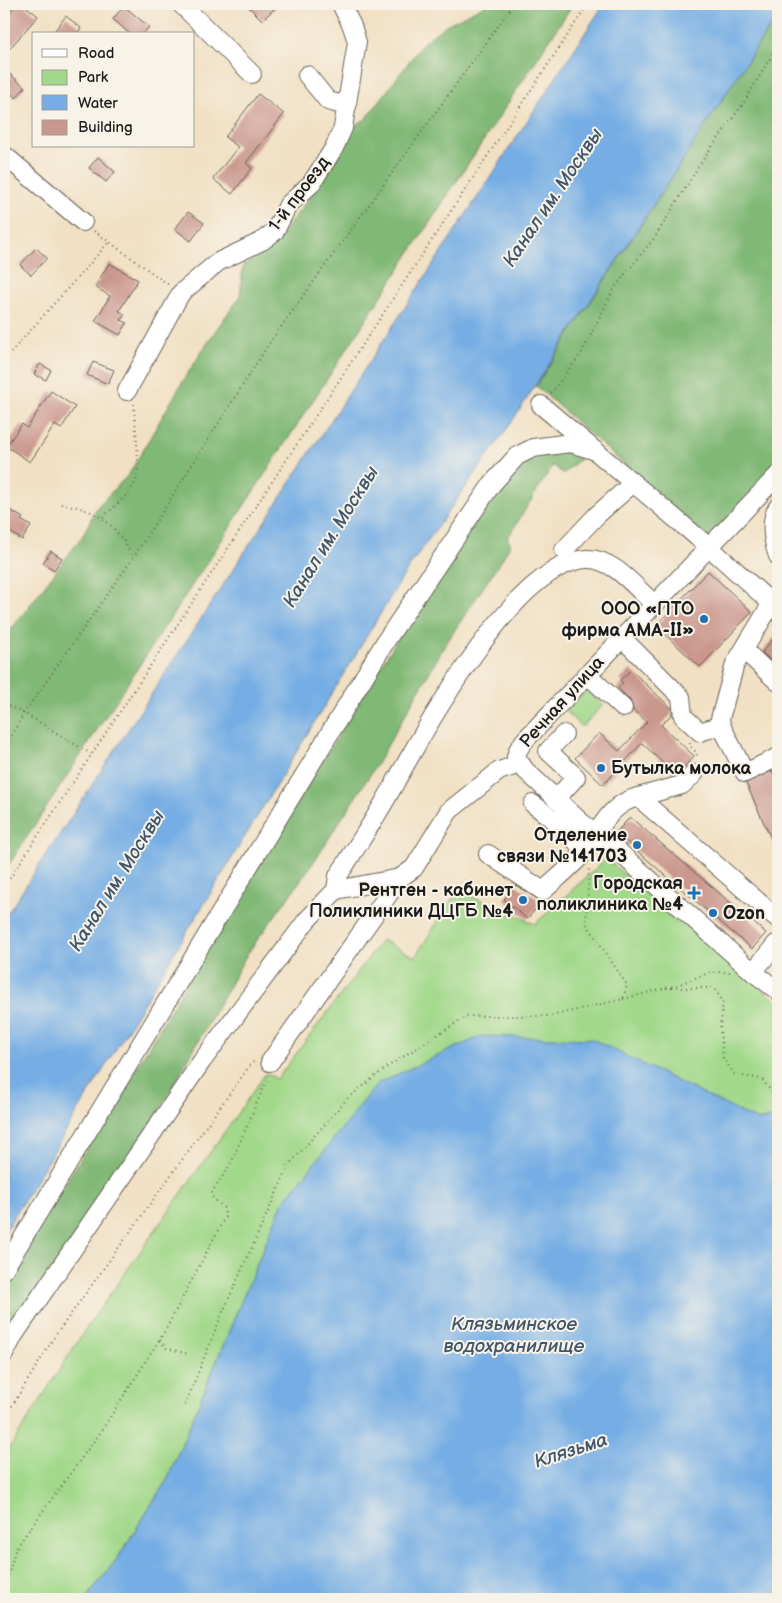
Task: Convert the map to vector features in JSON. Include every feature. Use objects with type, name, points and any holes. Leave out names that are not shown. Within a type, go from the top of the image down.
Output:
[{"type":"street","points":[[181,4],[252,74]]},
{"type":"street","name":"1-й проезд","points":[[127,391],[181,293],[218,262],[262,241],[275,231],[288,205],[311,184],[334,148],[343,128],[356,42],[352,26],[341,4]]},
{"type":"street","points":[[307,75],[328,101],[347,106]]},
{"type":"street","points":[[4,155],[83,222]]},
{"type":"street","points":[[541,405],[632,484],[709,547],[775,606],[735,664],[720,719],[721,725],[745,773],[778,757]]},
{"type":"street","points":[[4,1269],[387,639],[492,484],[517,456],[533,448],[570,443],[596,451]]},
{"type":"street","name":"Речная улица","points":[[778,475],[587,674],[518,750],[516,757],[520,764],[580,822],[595,832],[753,972],[778,991]]},
{"type":"street","points":[[564,550],[597,514],[632,484]]},
{"type":"street","points":[[778,507],[773,515],[772,522],[778,556]]},
{"type":"street","points":[[336,890],[338,876],[385,800],[419,739],[481,643],[549,571],[587,559],[606,563],[654,604]]},
{"type":"street","points":[[622,638],[681,698],[683,716],[700,732],[721,725]]},
{"type":"street","points":[[744,650],[778,682]]},
{"type":"street","points":[[587,674],[623,708]]},
{"type":"street","points":[[556,799],[576,777],[548,751],[564,734]]},
{"type":"street","points":[[270,1062],[400,878],[414,868],[449,811],[499,771],[520,764]]},
{"type":"street","points":[[488,854],[543,891],[585,851],[595,832],[623,802],[638,796],[682,785],[694,774]]},
{"type":"street","points":[[638,796],[778,918]]},
{"type":"street","points":[[533,804],[564,828],[585,851]]},
{"type":"street","points":[[4,1354],[14,1335],[202,1060],[307,920],[336,890],[400,878]]},
{"type":"street","points":[[753,972],[776,944]]},
{"type":"path","points":[[4,749],[24,713],[133,558],[270,342],[514,4]]},
{"type":"path","points":[[4,887],[588,4]]},
{"type":"path","points":[[541,405],[581,354],[615,287],[655,237],[702,161],[743,104],[778,45]]},
{"type":"path","points":[[83,222],[118,250],[181,293]]},
{"type":"path","points":[[4,360],[108,242]]},
{"type":"path","points":[[103,517],[135,483],[138,467],[134,402],[127,391]]},
{"type":"path","points":[[61,504],[89,511],[103,517],[120,534],[133,558]]},
{"type":"path","points":[[4,704],[24,713],[92,754]]},
{"type":"path","points":[[694,774],[697,753],[689,745],[700,732]]},
{"type":"path","points":[[585,851],[589,864],[590,879],[586,923],[627,985],[623,999]]},
{"type":"path","points":[[185,1405],[221,1316],[289,1165],[348,1098],[387,1066],[467,1016],[550,1016],[666,988],[711,972],[753,972]]},
{"type":"path","points":[[666,988],[714,988],[723,1002],[720,1029],[723,1058],[735,1074],[762,1079],[774,1095],[778,1095]]},
{"type":"path","points":[[4,1419],[55,1336],[251,1064],[260,1058],[270,1062],[268,1076],[230,1164],[212,1192],[212,1197],[224,1208],[225,1216],[159,1340],[102,1430],[16,1548],[12,1568],[4,1590]]},
{"type":"path","points":[[159,1340],[166,1348],[188,1354]]},
{"type":"green space","points":[[487,4],[573,4],[4,872],[4,639],[82,537],[97,507],[129,474],[186,376],[240,297],[243,266],[276,241],[311,196],[335,160],[349,128],[366,119],[424,42],[446,25]]},
{"type":"green space","points":[[778,14],[778,485],[718,548],[536,386]]},
{"type":"green space","points":[[562,449],[587,453],[563,474],[553,465],[507,539],[511,543],[504,556],[445,645],[377,764],[311,866],[247,954],[157,1115],[4,1342],[4,1281],[113,1107],[193,972],[395,643],[503,481],[516,467],[529,458]]},
{"type":"green space","points":[[587,690],[603,705],[582,727],[566,712]]},
{"type":"green space","points":[[606,859],[778,1002],[778,1123],[772,1118],[282,1204],[167,1480],[119,1556],[86,1599],[4,1599],[4,1457],[85,1330],[266,1073],[277,1079],[382,940],[415,957],[458,890],[535,924]]},
{"type":"water","name":"Канал им. Москвы","points":[[604,4],[778,4],[778,14],[509,426],[407,570],[4,1233],[4,919]]},
{"type":"water","name":"Клязьминское водохранилище","points":[[481,1036],[592,1039],[758,1121],[772,1118],[778,1123],[778,1599],[86,1599],[119,1556],[167,1480],[282,1204],[378,1083]]},
{"type":"building","points":[[16,4],[23,4],[38,16],[4,55],[4,19]]},
{"type":"building","points":[[246,4],[280,4],[262,20]]},
{"type":"building","points":[[124,6],[149,27],[145,32],[128,32],[113,19]]},
{"type":"building","points":[[66,16],[81,28],[78,32],[58,32],[55,30]]},
{"type":"building","points":[[4,69],[25,87],[16,98],[4,88]]},
{"type":"building","points":[[258,94],[284,114],[246,163],[252,168],[232,194],[213,179],[238,147],[225,137]]},
{"type":"building","points":[[98,157],[115,172],[106,182],[89,168]]},
{"type":"building","points":[[188,212],[204,223],[191,241],[175,229]]},
{"type":"building","points":[[36,248],[47,258],[31,275],[20,265]]},
{"type":"building","points":[[109,263],[138,280],[119,311],[125,314],[121,320],[127,323],[120,335],[95,321],[110,296],[95,287]]},
{"type":"building","points":[[93,362],[114,370],[108,384],[87,375]]},
{"type":"building","points":[[40,364],[51,370],[46,380],[34,374]]},
{"type":"building","points":[[51,391],[75,407],[61,429],[55,425],[30,462],[6,446],[22,424],[27,428]]},
{"type":"building","points":[[7,508],[23,518],[21,520],[31,526],[22,540],[4,528],[4,513]]},
{"type":"building","points":[[51,551],[62,558],[54,570],[43,563]]},
{"type":"building","name":"ООО «ПТО фирма АМА-II»","points":[[708,571],[752,612],[700,667],[656,626]]},
{"type":"building","points":[[778,633],[778,668],[762,652]]},
{"type":"building","points":[[631,670],[672,709],[672,714],[661,725],[694,756],[676,776],[642,743],[603,785],[575,758],[599,733],[619,751],[647,722],[633,710],[630,700],[618,688],[623,683],[620,680]]},
{"type":"building","points":[[772,771],[778,784],[778,854],[746,783]]},
{"type":"building","points":[[630,817],[766,933],[752,949],[616,833]]},
{"type":"building","name":"Рентген - кабинет Поликлиники ДЦГБ №4","points":[[516,885],[542,902],[527,919],[504,899]]},
{"type":"place","name":"ООО «ПТО фирма АМА-II»","points":[[704,619]]},
{"type":"place","name":"Бутылка молока","points":[[601,768]]},
{"type":"place","name":"Отделение связи №141703","points":[[637,845]]},
{"type":"place","name":"Городская поликлиника №4","points":[[694,893]]},
{"type":"place","name":"Рентген - кабинет Поликлиники ДЦГБ №4","points":[[523,900]]},
{"type":"place","name":"Ozon","points":[[713,913]]},
{"type":"water label","name":"Клязьма","points":[[571,1451]]}]
